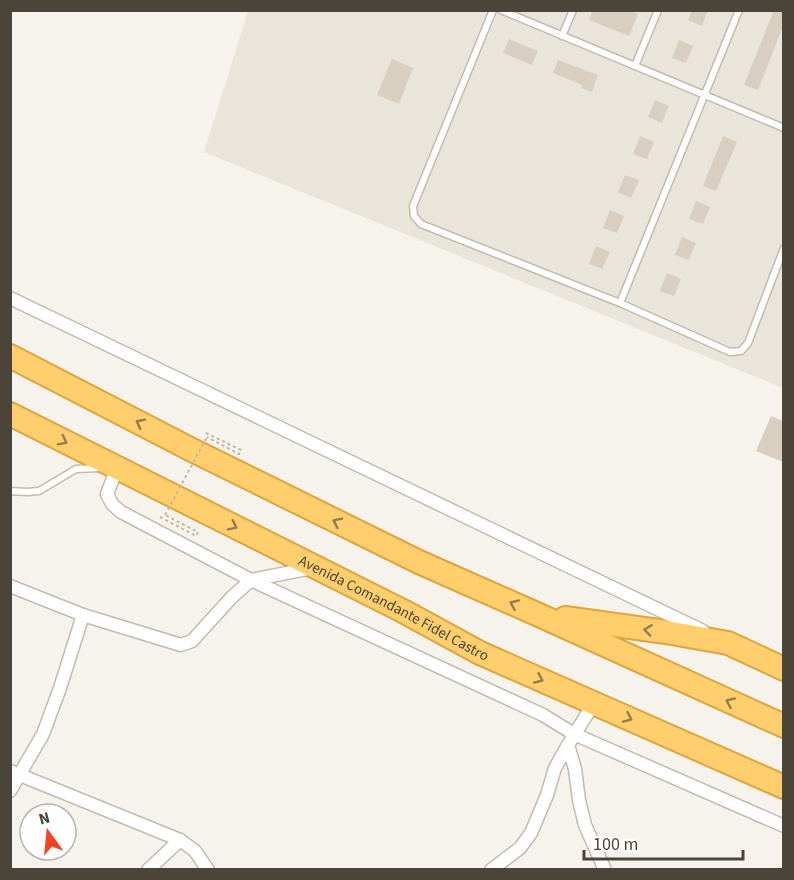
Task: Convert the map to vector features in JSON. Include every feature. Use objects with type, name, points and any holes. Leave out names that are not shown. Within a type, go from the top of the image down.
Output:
[{"type":"highway","points":[[10,356],[192,450],[419,562],[783,726]]},
{"type":"highway","name":"Avenida Comandante Fidel Castro","points":[[10,414],[403,610],[480,653],[778,783]]},
{"type":"highway","points":[[539,615],[666,632],[729,644],[783,669]]},
{"type":"street","points":[[10,298],[729,644]]},
{"type":"street","points":[[117,468],[107,494],[112,504],[121,512],[250,580],[543,715],[571,739],[783,826]]},
{"type":"street","points":[[10,586],[83,615],[181,645],[192,641],[250,580],[316,567]]},
{"type":"street","points":[[10,791],[16,773],[43,734],[83,615]]},
{"type":"street","points":[[491,870],[520,848],[531,833],[547,795],[555,768],[594,703]]},
{"type":"street","points":[[571,739],[579,800],[585,825],[605,870]]},
{"type":"street","points":[[16,773],[180,840],[195,850],[208,870]]},
{"type":"street","points":[[148,870],[180,840]]},
{"type":"lane","points":[[493,10],[413,206],[414,216],[421,224],[620,303],[730,352],[741,351],[748,343],[783,248]]},
{"type":"lane","points":[[501,10],[783,128]]},
{"type":"lane","points":[[562,36],[573,10]]},
{"type":"lane","points":[[635,66],[658,10]]},
{"type":"lane","points":[[620,303],[739,10]]},
{"type":"lane","points":[[10,491],[39,491],[76,469],[117,468]]},
{"type":"path","points":[[160,517],[196,536],[198,532],[165,515],[207,437],[239,454],[241,450],[206,433]]},
{"type":"shaded area","points":[[248,11],[783,11],[783,388],[204,152]]},
{"type":"building","points":[[593,10],[628,10],[638,14],[629,36],[589,20]]},
{"type":"building","points":[[692,10],[708,10],[702,26],[688,20]]},
{"type":"building","points":[[774,10],[783,10],[783,26],[758,90],[744,85]]},
{"type":"building","points":[[509,39],[538,51],[532,65],[503,53]]},
{"type":"building","points":[[679,40],[693,46],[686,63],[672,58]]},
{"type":"building","points":[[392,59],[413,68],[399,104],[377,95]]},
{"type":"building","points":[[558,60],[598,75],[592,92],[581,88],[582,85],[553,73]]},
{"type":"building","points":[[655,100],[669,106],[662,123],[648,117]]},
{"type":"building","points":[[640,136],[654,142],[647,159],[633,154]]},
{"type":"building","points":[[723,136],[737,142],[716,191],[703,186]]},
{"type":"building","points":[[625,175],[639,180],[631,198],[618,192]]},
{"type":"building","points":[[696,201],[710,207],[703,224],[689,219]]},
{"type":"building","points":[[610,210],[624,216],[617,233],[603,228]]},
{"type":"building","points":[[682,237],[696,243],[689,260],[675,255]]},
{"type":"building","points":[[596,246],[610,252],[602,269],[589,264]]},
{"type":"building","points":[[667,273],[681,279],[674,296],[660,291]]},
{"type":"building","points":[[771,416],[783,421],[783,462],[756,451]]}]
